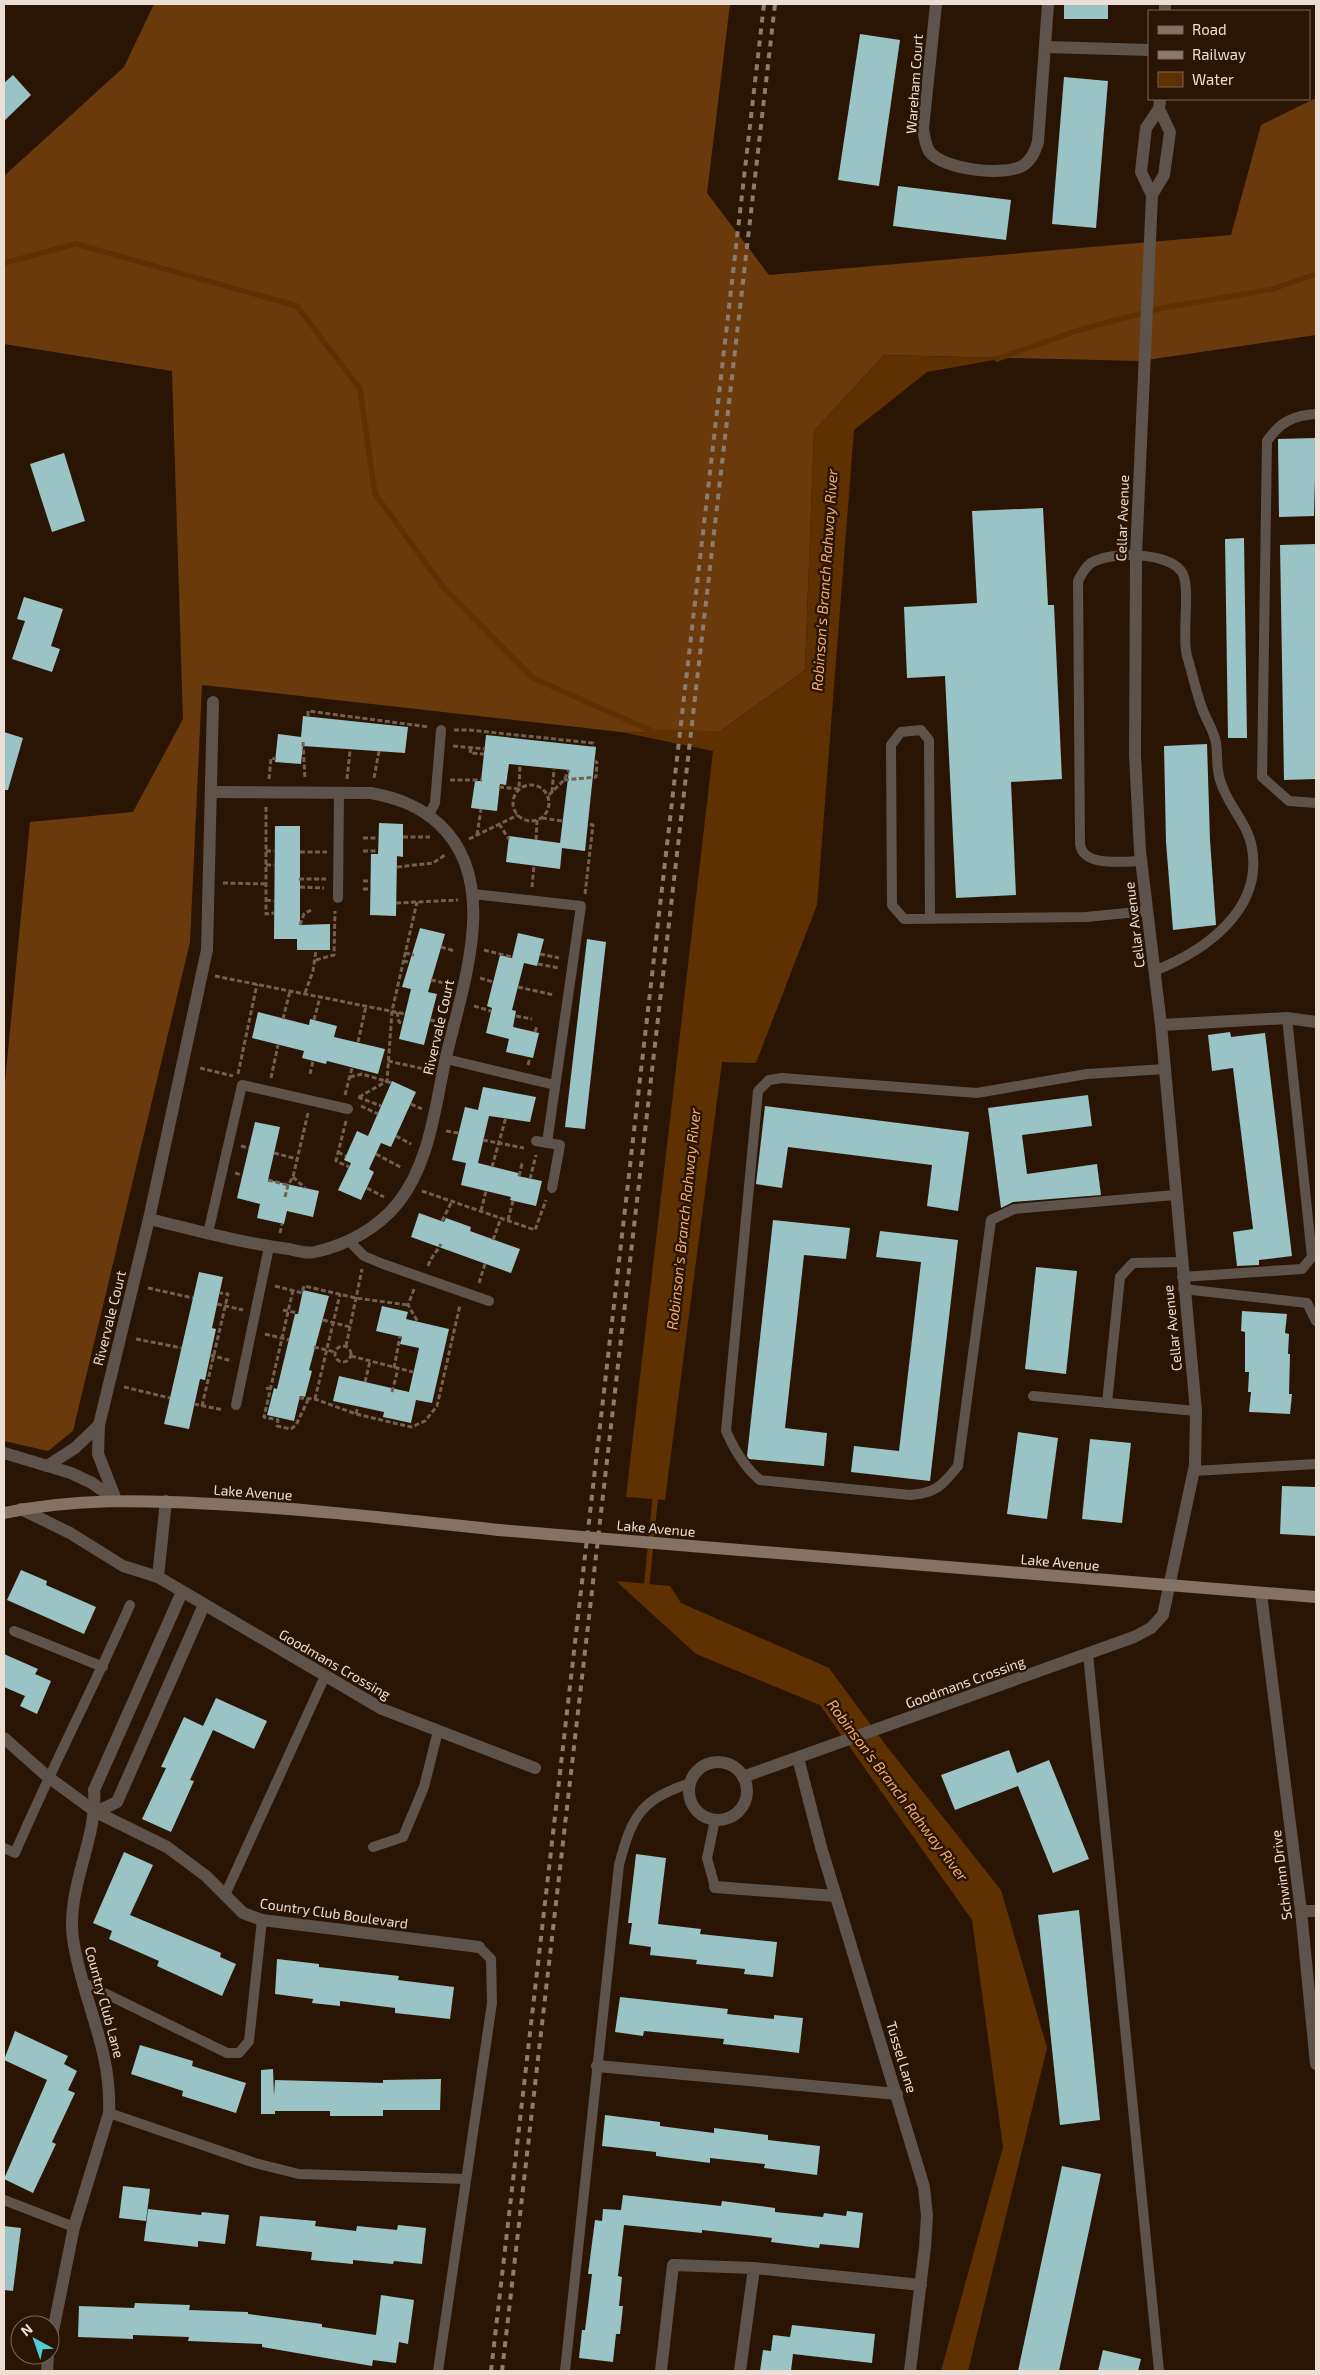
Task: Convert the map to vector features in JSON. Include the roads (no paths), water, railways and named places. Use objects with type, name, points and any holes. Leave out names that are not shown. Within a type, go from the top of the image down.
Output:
[{"type":"main road","name":"Lake Avenue","points":[[4,1513],[57,1503],[116,1500],[270,1507],[499,1530],[1261,1594],[1316,1597]]},
{"type":"street","name":"Wareham Court","points":[[936,4],[923,128],[924,140],[933,155],[959,168],[1013,170],[1025,165],[1034,155],[1038,142],[1048,4]]},
{"type":"street","points":[[1046,47],[1148,50]]},
{"type":"street","points":[[1152,195],[1142,172],[1142,164],[1146,128],[1160,104]]},
{"type":"street","points":[[1152,195],[1164,175],[1170,132],[1160,104]]},
{"type":"street","name":"Cellar Avenue","points":[[1152,195],[1136,555],[1135,755],[1141,861],[1161,1025],[1196,1411],[1193,1471],[1169,1586]]},
{"type":"street","name":"Rivervale Court","points":[[116,1500],[98,1454],[99,1425],[149,1219],[207,950],[213,792],[213,702]]},
{"type":"street","name":"Rivervale Court","points":[[149,1219],[269,1247],[313,1253],[348,1242],[374,1226],[397,1204],[410,1187],[416,1175],[427,1142],[471,947],[473,897],[469,874],[457,847],[443,828],[429,815],[398,799],[371,794],[342,792],[213,792]]},
{"type":"street","points":[[1161,1025],[1287,1018],[1316,1022]]},
{"type":"street","points":[[47,1466],[75,1448],[99,1425]]},
{"type":"street","points":[[4,1453],[71,1473],[92,1483],[116,1500]]},
{"type":"street","points":[[158,1577],[166,1501]]},
{"type":"street","name":"Goodmans Crossing","points":[[21,1509],[70,1533],[122,1566],[158,1577],[382,1710],[535,1768]]},
{"type":"street","name":"Goodmans Crossing","points":[[743,1776],[839,1744],[1134,1637],[1151,1628],[1162,1615],[1169,1586]]},
{"type":"street","name":"Country Club Lane","points":[[56,2315],[74,2227],[109,2113],[110,2094],[100,2033],[84,1983],[73,1939],[72,1910],[79,1871],[96,1812],[94,1790],[182,1592]]},
{"type":"street","name":"Schwinn Drive","points":[[1261,1594],[1301,1911],[1316,2064]]},
{"type":"street","points":[[96,1812],[117,1802],[204,1605]]},
{"type":"street","name":"Country Club Boulevard","points":[[4,1738],[48,1777],[96,1812],[167,1847],[206,1876],[243,1913],[262,1920],[479,1947]]},
{"type":"street","name":"Tussel Lane","points":[[798,1758],[836,1896],[924,2187],[927,2216],[910,2371]]},
{"type":"street","points":[[721,1762],[730,1765],[743,1776],[747,1793],[740,1809],[725,1819],[715,1820],[697,1811],[692,1803],[690,1783],[702,1767],[711,1763],[721,1762]]},
{"type":"street","points":[[715,1887],[836,1896]]},
{"type":"street","points":[[1301,1911],[1316,1911]]},
{"type":"street","points":[[598,2066],[897,2094]]},
{"type":"street","points":[[661,2371],[673,2265],[754,2268],[921,2284]]},
{"type":"street","points":[[740,2371],[754,2268]]},
{"type":"lane","points":[[1316,414],[1300,415],[1276,428],[1267,441],[1262,777],[1289,801],[1316,803]]},
{"type":"lane","points":[[1141,861],[1098,861],[1084,852],[1080,844],[1078,581],[1090,563],[1136,555],[1165,560],[1181,570],[1186,581],[1184,644],[1202,708],[1214,736],[1219,779],[1226,798],[1243,822],[1252,848],[1252,874],[1248,890],[1243,906],[1228,925],[1180,961],[1154,971]]},
{"type":"lane","points":[[429,815],[435,804],[441,730]]},
{"type":"lane","points":[[930,919],[929,740],[921,730],[901,732],[891,745],[892,905],[904,919],[930,919],[1086,917],[1147,911]]},
{"type":"lane","points":[[338,888],[342,792]]},
{"type":"lane","points":[[473,897],[530,900],[581,906],[556,1085],[541,1142],[560,1145],[552,1188]]},
{"type":"lane","points":[[1183,1283],[1302,1269],[1312,1257],[1287,1018]]},
{"type":"lane","points":[[446,1059],[556,1085]]},
{"type":"lane","points":[[1165,1069],[1087,1074],[977,1092],[782,1078],[769,1080],[758,1090],[726,1431],[732,1445],[751,1473],[760,1480],[910,1496],[925,1494],[941,1486],[958,1466],[992,1220],[1014,1208],[1176,1195]]},
{"type":"lane","points":[[208,1233],[242,1085],[311,1101],[347,1106]]},
{"type":"lane","points":[[348,1242],[364,1256],[420,1278],[489,1301]]},
{"type":"lane","points":[[236,1405],[269,1247]]},
{"type":"lane","points":[[1107,1403],[1120,1276],[1133,1263],[1181,1262]]},
{"type":"lane","points":[[1183,1283],[1308,1303],[1316,1321]]},
{"type":"lane","points":[[1033,1396],[1196,1411]]},
{"type":"lane","points":[[1193,1471],[1316,1464]]},
{"type":"lane","points":[[4,1848],[15,1853],[48,1777],[103,1667],[130,1605]]},
{"type":"lane","points":[[14,1631],[103,1667]]},
{"type":"lane","points":[[1088,1654],[1159,2371]]},
{"type":"lane","points":[[225,1895],[325,1676]]},
{"type":"lane","points":[[373,1847],[403,1837],[424,1787],[438,1731]]},
{"type":"lane","points":[[565,2371],[619,1865],[627,1835],[639,1813],[662,1793],[690,1783]]},
{"type":"lane","points":[[715,1820],[708,1858],[715,1887]]},
{"type":"lane","points":[[84,1983],[227,2053],[239,2053],[249,2040],[262,1920]]},
{"type":"lane","points":[[438,2371],[492,2003],[491,1959],[479,1947]]},
{"type":"lane","points":[[109,2113],[255,2163],[299,2174],[465,2179]]},
{"type":"lane","points":[[4,2200],[74,2227]]},
{"type":"water","points":[[884,355],[1005,358],[927,372],[854,430],[817,905],[756,1063],[722,1062],[665,1500],[626,1497],[713,751],[621,732],[716,734],[805,670],[814,431]]},
{"type":"water","points":[[616,1581],[670,1586],[681,1603],[829,1668],[888,1748],[1001,1890],[1047,2048],[968,2371],[941,2371],[1003,2147],[972,1920],[820,1705],[696,1654]]},
{"type":"waterway","points":[[4,263],[76,244],[297,306],[360,389],[375,494],[444,588],[533,678],[654,732],[716,734]]},
{"type":"waterway","name":"Robinson's Branch Rahway River","points":[[997,359],[1079,330],[1162,308],[1273,289],[1316,274]]},
{"type":"waterway","name":"Robinson's Branch Rahway River","points":[[646,1592],[656,1491]]},
{"type":"railway","points":[[491,2371],[764,4]]},
{"type":"railway","points":[[502,2371],[775,4]]}]
